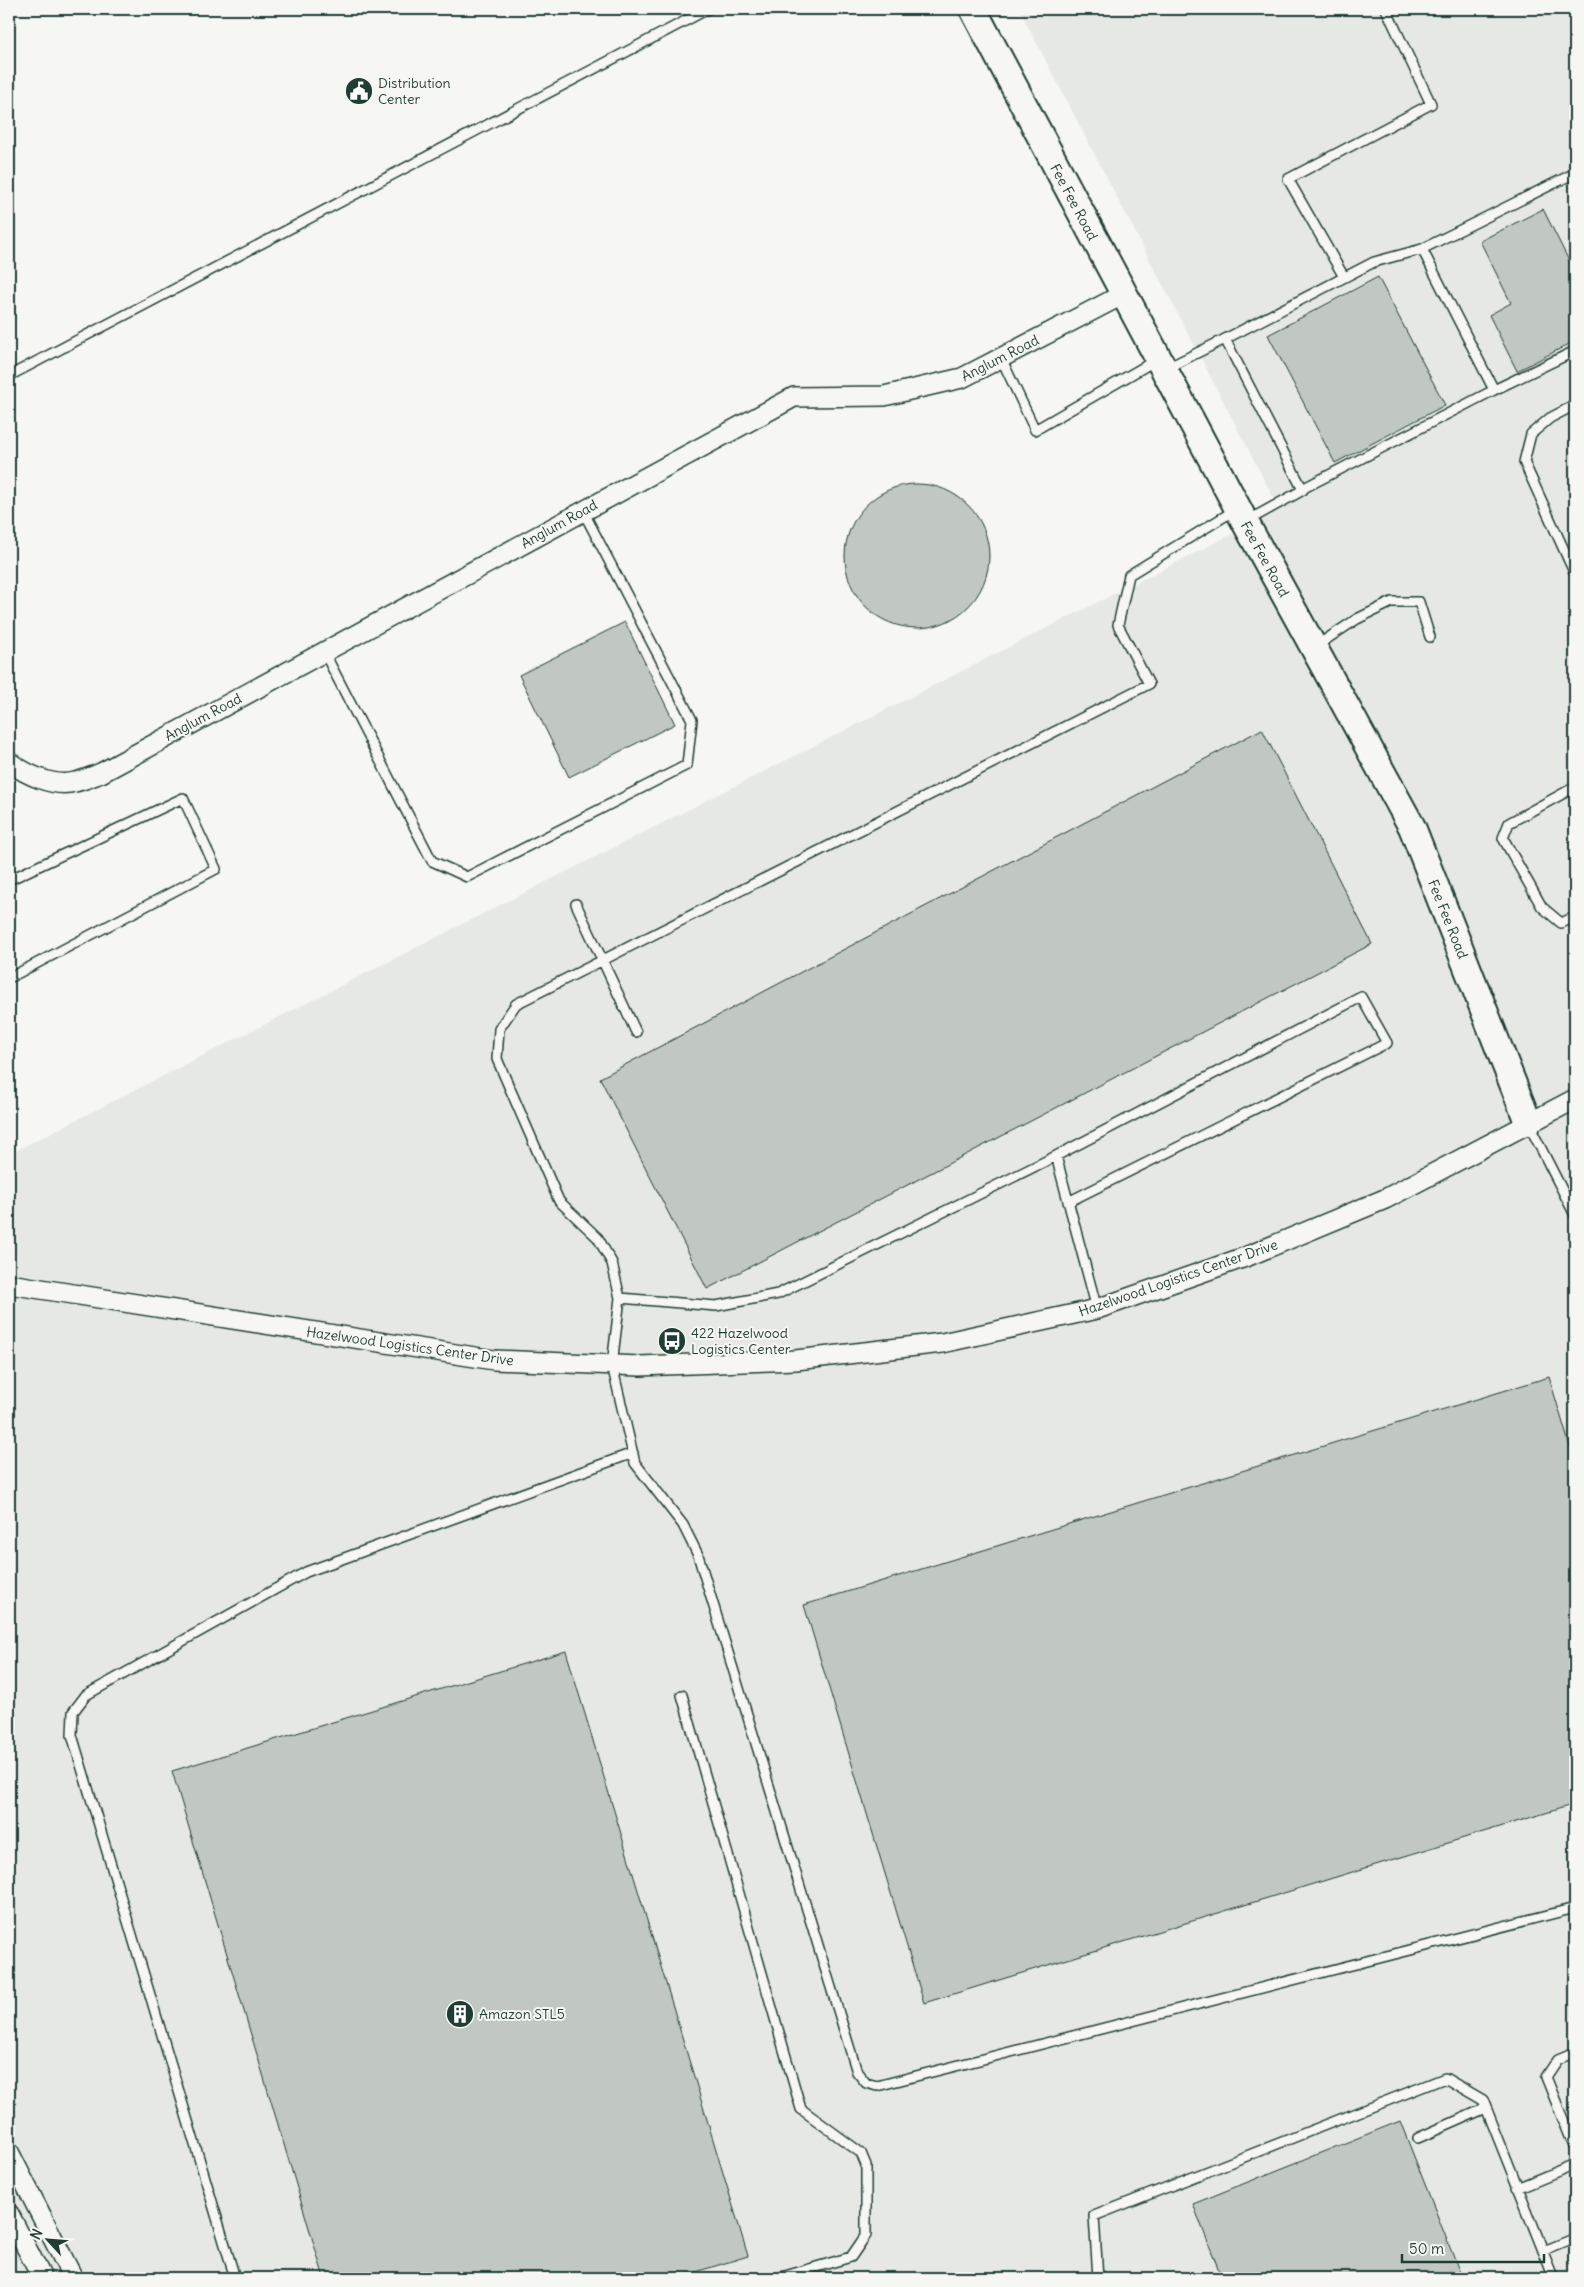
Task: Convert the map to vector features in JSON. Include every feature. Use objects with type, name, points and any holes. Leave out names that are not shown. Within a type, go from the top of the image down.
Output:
[{"type":"street","name":"Fee Fee Road","points":[[973,9],[1241,515],[1412,827],[1528,1122]]},
{"type":"street","name":"Anglum Road","points":[[9,762],[22,771],[50,782],[73,783],[101,773],[794,397],[884,396],[962,378],[1124,294]]},
{"type":"street","name":"Hazelwood Logistics Center Drive","points":[[9,1284],[494,1360],[640,1366],[777,1361],[942,1343],[1097,1309],[1248,1256],[1385,1199],[1528,1122],[1575,1099]]},
{"type":"street","points":[[9,2152],[73,2278]]},
{"type":"street","points":[[9,2214],[42,2278]]},
{"type":"lane","points":[[9,376],[708,9]]},
{"type":"lane","points":[[1344,277],[1288,179],[1430,104],[1386,9]]},
{"type":"lane","points":[[1001,358],[1035,430],[1162,364],[1225,339],[1374,262],[1422,249],[1575,173]]},
{"type":"lane","points":[[1422,249],[1494,390]]},
{"type":"lane","points":[[1225,339],[1302,489]]},
{"type":"lane","points":[[1575,352],[1494,390],[1302,489],[1241,515],[1129,575],[1118,625],[1150,684],[516,1004],[499,1029],[497,1059],[559,1202],[598,1238],[612,1263],[620,1298],[612,1365],[636,1463],[684,1525],[698,1555],[857,2072],[866,2083],[877,2086],[1575,1908]]},
{"type":"lane","points":[[1575,405],[1550,418],[1531,434],[1524,462],[1575,574]]},
{"type":"lane","points":[[324,652],[432,861],[467,878],[687,765],[692,720],[583,511]]},
{"type":"lane","points":[[1314,648],[1356,618],[1392,602],[1418,602],[1430,637]]},
{"type":"lane","points":[[1575,787],[1509,823],[1503,838],[1542,907],[1561,924],[1575,917]]},
{"type":"lane","points":[[9,880],[183,798],[216,869],[9,978]]},
{"type":"lane","points":[[576,904],[636,1032]]},
{"type":"lane","points":[[620,1298],[716,1306],[778,1294],[1056,1156],[1361,997],[1387,1043],[1068,1202]]},
{"type":"lane","points":[[1528,1122],[1575,1215]]},
{"type":"lane","points":[[1056,1156],[1097,1309]]},
{"type":"lane","points":[[235,2278],[72,1735],[74,1712],[86,1695],[306,1572],[633,1453]]},
{"type":"lane","points":[[682,1696],[802,2109],[861,2153],[866,2166],[866,2235],[851,2257],[778,2278]]},
{"type":"lane","points":[[1575,2052],[1558,2059],[1546,2077],[1575,2149]]},
{"type":"lane","points":[[1098,2278],[1094,2216],[1445,2078],[1483,2100],[1554,2278]]},
{"type":"lane","points":[[1418,2138],[1486,2108]]},
{"type":"lane","points":[[1517,2188],[1575,2164]]},
{"type":"lane","points":[[1544,2251],[1575,2238]]},
{"type":"shaded area","points":[[1019,9],[1575,9],[1575,2278],[9,2278],[9,1154],[1280,510]]},
{"type":"building","points":[[1543,209],[1575,273],[1575,341],[1517,371],[1489,315],[1511,303],[1480,241]]},
{"type":"building","points":[[1378,277],[1445,405],[1335,463],[1268,335]]},
{"type":"building","points":[[917,484],[945,489],[968,505],[984,528],[989,556],[984,584],[968,607],[945,623],[917,628],[889,623],[866,607],[850,584],[845,556],[850,528],[866,505],[889,489]]},
{"type":"building","points":[[625,622],[675,724],[569,777],[519,675]]},
{"type":"building","points":[[1262,729],[1372,944],[707,1289],[600,1078]]},
{"type":"building","points":[[1549,1377],[1575,1463],[1575,1804],[924,2003],[804,1605]]},
{"type":"building","name":"Amazon STL5","points":[[566,1651],[748,2256],[676,2278],[324,2278],[172,1771]]},
{"type":"building","points":[[1400,2121],[1462,2278],[1222,2278],[1193,2204]]},
{"type":"place","name":"Distribution Center","points":[[359,91]]},
{"type":"place","name":"422 Hazelwood Logistics Center","points":[[672,1341]]},
{"type":"place","name":"Amazon STL5","points":[[460,2014]]}]
